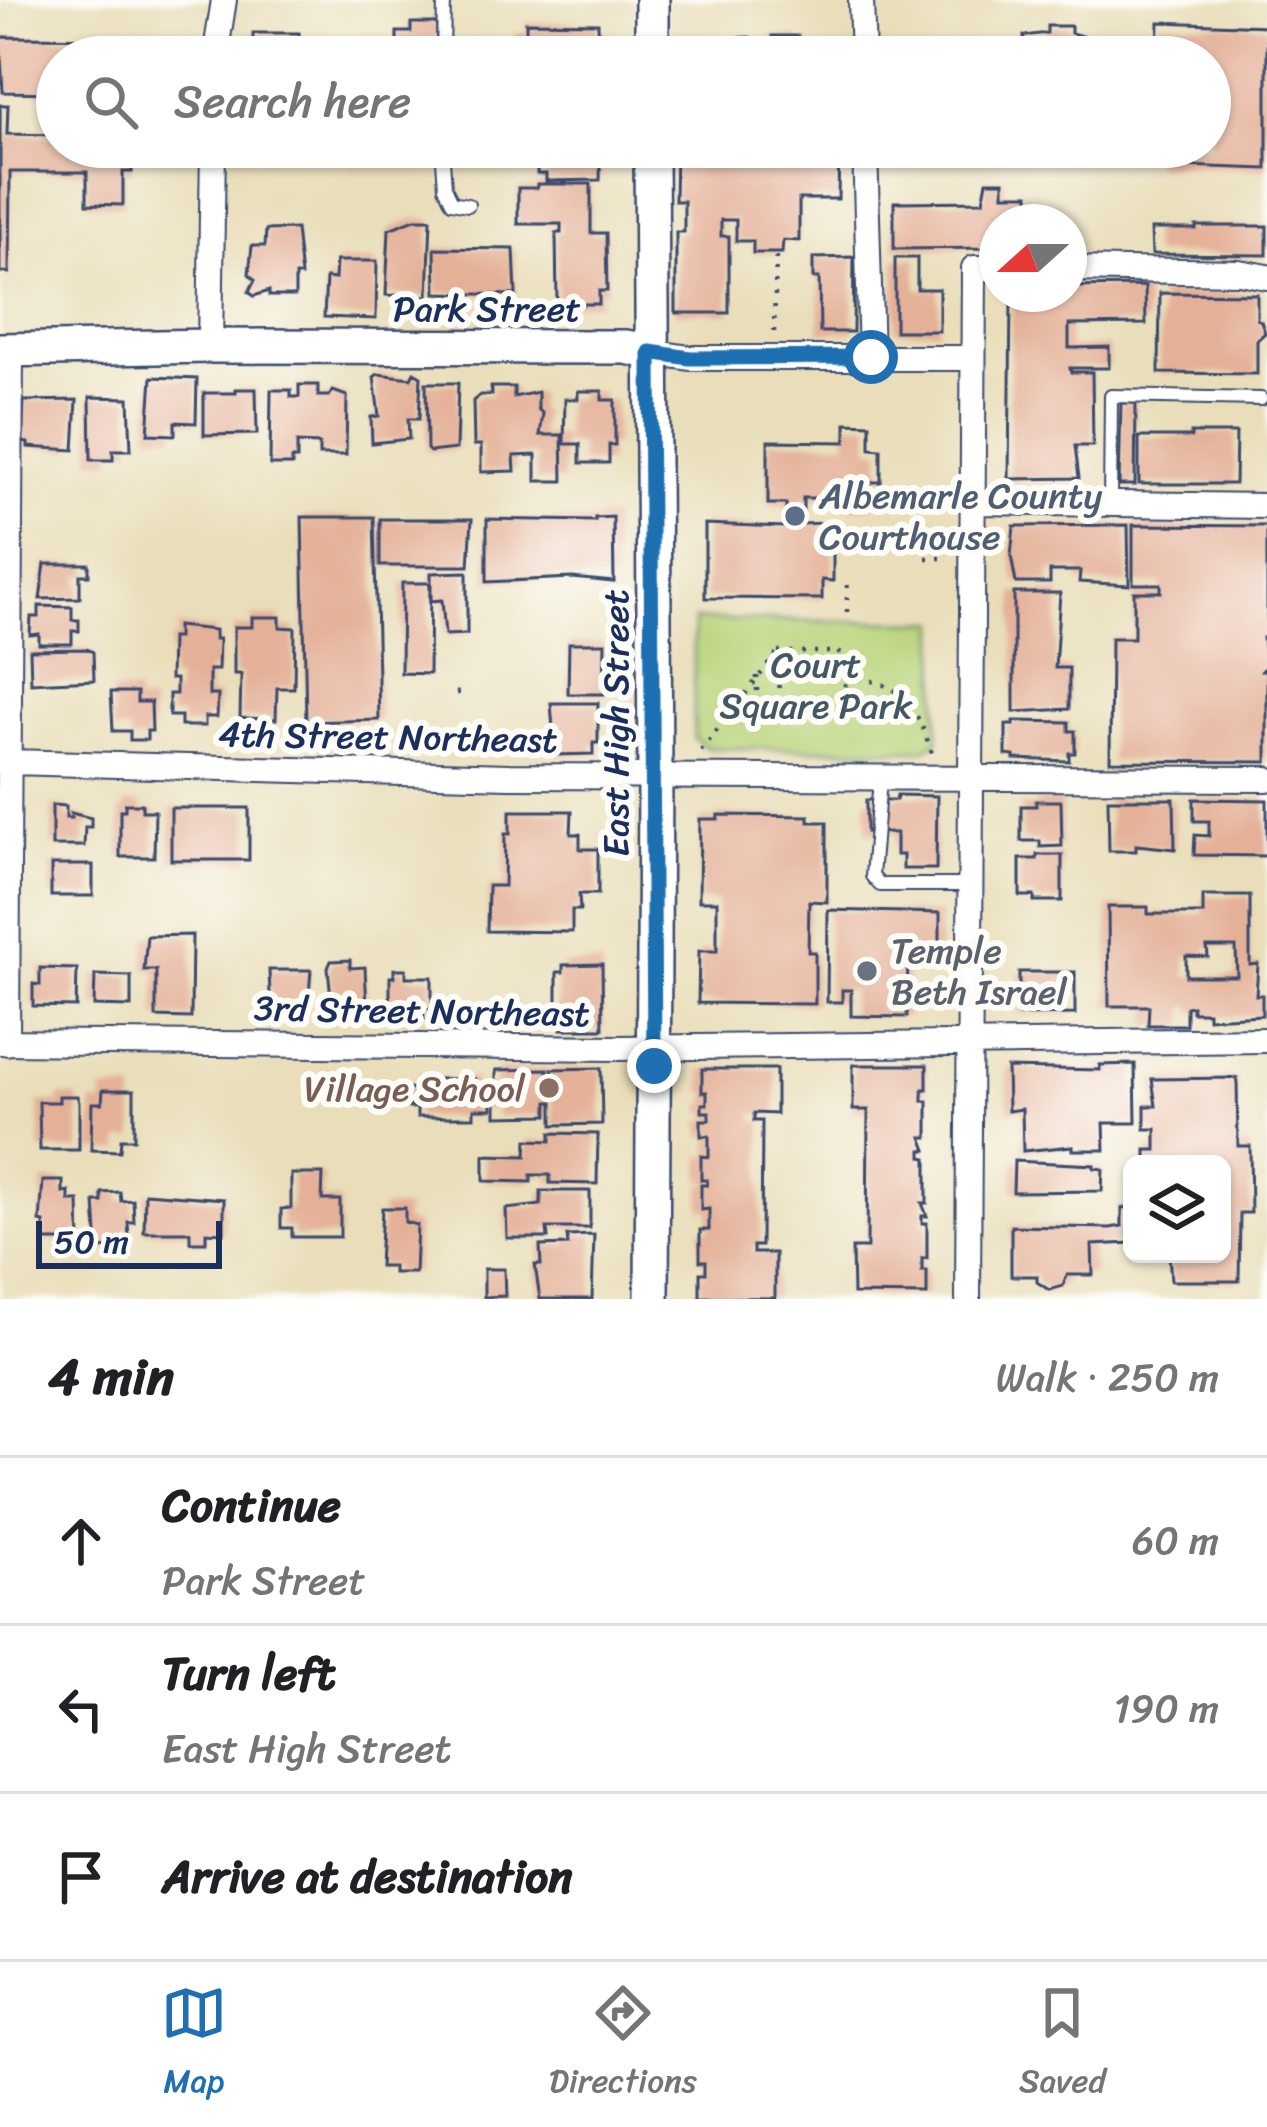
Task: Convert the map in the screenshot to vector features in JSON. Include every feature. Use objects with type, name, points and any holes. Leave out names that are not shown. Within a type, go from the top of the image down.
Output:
[{"type":"main road","points":[[652,0],[652,36]]},
{"type":"main road","name":"East High Street","points":[[651,168],[652,1299]]},
{"type":"main road","name":"Park Street","points":[[6,350],[626,347],[650,352]]},
{"type":"street","points":[[218,36],[224,0]]},
{"type":"street","points":[[861,0],[862,36]]},
{"type":"street","points":[[210,346],[213,168]]},
{"type":"street","points":[[866,168],[871,357]]},
{"type":"street","points":[[1087,269],[1239,272],[1267,277]]},
{"type":"street","points":[[968,1299],[968,778],[974,358],[980,312]]},
{"type":"street","points":[[4,1042],[11,762],[6,350]]},
{"type":"street","name":"Park Street","points":[[650,352],[690,358],[974,358]]},
{"type":"street","points":[[975,502],[1267,506]]},
{"type":"street","name":"4th Street Northeast","points":[[11,762],[509,776],[1267,779]]},
{"type":"street","name":"3rd Street Northeast","points":[[4,1042],[655,1047],[1267,1040]]},
{"type":"lane","points":[[443,36],[444,0]]},
{"type":"lane","points":[[444,168],[452,202],[468,205]]},
{"type":"lane","points":[[1110,506],[1111,396],[1262,399]]},
{"type":"lane","points":[[880,779],[872,876],[876,881],[880,885],[968,885]]},
{"type":"path","points":[[775,332],[776,253]]},
{"type":"path","points":[[926,558],[946,558]]},
{"type":"path","points":[[847,612],[848,584]]},
{"type":"path","points":[[778,652],[779,708]]},
{"type":"path","points":[[700,751],[757,676],[778,652],[838,652],[846,661],[842,708],[757,708],[757,676]]},
{"type":"path","points":[[846,676],[877,680],[907,697],[932,755]]},
{"type":"green space","name":"Court Square Park","points":[[694,620],[937,622],[938,741],[923,750],[707,748],[694,738]]},
{"type":"building","points":[[526,22],[598,23],[598,36],[514,36],[526,33]]},
{"type":"building","points":[[1159,22],[1267,26],[1267,169],[1231,168],[1231,36],[1159,36]]},
{"type":"building","points":[[411,23],[437,23],[437,36],[397,36],[397,32],[411,32]]},
{"type":"building","points":[[1047,26],[1071,26],[1071,33],[1082,36],[1024,36],[1047,33]]},
{"type":"building","points":[[253,33],[299,33],[299,36]]},
{"type":"building","points":[[0,37],[36,37],[36,93],[3,92]]},
{"type":"building","points":[[0,105],[8,105],[7,134],[36,135],[36,168],[132,168],[132,172],[123,172],[123,205],[87,204],[87,172],[10,172],[9,273],[0,272]]},
{"type":"building","points":[[537,168],[600,168],[600,180],[546,181],[546,174],[537,174]]},
{"type":"building","points":[[676,168],[839,168],[838,199],[799,199],[799,241],[783,240],[782,253],[753,253],[753,241],[736,241],[736,220],[721,220],[721,236],[729,236],[729,313],[676,313],[676,232],[684,232],[684,201],[675,201]]},
{"type":"building","points":[[987,181],[1004,181],[1004,194],[1029,194],[1029,204],[979,204],[979,248],[894,249],[894,202],[983,201]]},
{"type":"building","points":[[537,184],[591,184],[591,233],[606,233],[607,291],[599,291],[599,304],[557,304],[556,233],[561,233],[561,224],[518,224],[518,188],[537,188]]},
{"type":"building","points":[[415,219],[431,219],[428,296],[386,295],[389,229]]},
{"type":"building","points":[[1267,226],[1267,255],[1152,254],[1151,229]]},
{"type":"building","points":[[296,229],[301,276],[295,276],[295,296],[269,296],[269,291],[254,296],[249,292],[255,280],[249,274],[252,246],[265,246],[266,230]]},
{"type":"building","points":[[435,248],[514,249],[516,295],[436,293]]},
{"type":"building","points":[[854,257],[853,332],[820,332],[819,278],[813,278],[813,258]]},
{"type":"building","points":[[895,258],[917,258],[917,289],[939,289],[939,331],[895,331]]},
{"type":"building","points":[[336,261],[377,261],[376,319],[324,317],[326,278],[335,279]]},
{"type":"building","points":[[1145,286],[1146,324],[1069,325],[1069,348],[1109,347],[1109,368],[1070,368],[1071,372],[1092,372],[1093,446],[1075,446],[1079,478],[1009,479],[1011,312],[1087,312],[1087,287]]},
{"type":"building","points":[[1160,293],[1257,294],[1257,319],[1265,333],[1257,340],[1257,374],[1159,373]]},
{"type":"building","points":[[414,372],[421,376],[419,419],[408,419],[409,439],[372,443],[371,417],[379,416],[374,377],[411,378]]},
{"type":"building","points":[[152,377],[197,379],[196,423],[175,422],[175,435],[148,434]]},
{"type":"building","points":[[426,383],[458,383],[456,449],[427,449]]},
{"type":"building","points":[[299,385],[318,385],[318,396],[333,391],[347,396],[346,455],[319,455],[319,444],[297,443],[292,465],[270,465],[271,390],[291,390],[291,397],[299,397]]},
{"type":"building","points":[[491,387],[514,387],[514,397],[538,392],[538,409],[543,414],[540,435],[562,435],[563,481],[536,481],[536,455],[514,456],[515,471],[481,472],[481,445],[474,445],[473,401],[480,395],[492,395]]},
{"type":"building","points":[[236,389],[256,389],[257,434],[204,435],[204,393],[236,393]]},
{"type":"building","points":[[578,391],[602,391],[602,400],[615,400],[615,445],[609,445],[609,463],[580,463],[580,444],[564,444],[565,399],[578,399]]},
{"type":"building","points":[[90,397],[129,398],[131,450],[113,450],[113,460],[91,460]]},
{"type":"building","points":[[77,400],[74,450],[28,447],[22,442],[24,401]]},
{"type":"building","points":[[1121,403],[1136,403],[1135,485],[1119,485]]},
{"type":"building","name":"Albemarle County Courthouse","points":[[846,423],[870,424],[870,448],[881,449],[881,482],[870,482],[870,508],[846,508],[846,498],[803,498],[803,524],[822,523],[821,542],[833,542],[833,581],[822,580],[822,599],[705,598],[705,524],[786,527],[786,504],[768,504],[768,441],[846,442]]},
{"type":"building","points":[[1191,433],[1236,433],[1235,484],[1139,484],[1139,437],[1191,437]]},
{"type":"building","points":[[302,517],[374,517],[379,720],[306,722]]},
{"type":"building","points":[[613,517],[614,582],[572,578],[487,582],[487,519],[595,521]]},
{"type":"building","points":[[380,519],[472,519],[469,566],[380,566]]},
{"type":"building","points":[[1128,525],[1129,585],[1079,582],[1080,571],[1050,571],[1050,583],[1016,583],[1011,556],[1014,526]]},
{"type":"building","points":[[1133,525],[1267,526],[1267,638],[1263,638],[1266,666],[1262,671],[1267,671],[1267,762],[1110,761],[1111,638],[1134,638],[1134,592],[1161,592],[1161,584],[1133,584]]},
{"type":"building","points":[[45,564],[89,564],[89,575],[80,575],[80,598],[40,599]]},
{"type":"building","points":[[467,572],[467,634],[445,635],[442,600],[431,601],[431,573]]},
{"type":"building","points":[[402,583],[430,583],[429,674],[401,673]]},
{"type":"building","points":[[1014,593],[1060,593],[1055,668],[1069,668],[1069,709],[1014,712]]},
{"type":"building","points":[[39,606],[72,607],[72,620],[79,620],[79,631],[72,631],[72,644],[39,644],[39,634],[30,635],[31,617],[39,617]]},
{"type":"building","points":[[252,617],[280,617],[280,627],[295,628],[294,688],[277,688],[276,719],[240,718],[241,674],[234,674],[234,627],[252,627]]},
{"type":"building","points":[[177,626],[215,630],[215,639],[219,639],[218,670],[209,670],[209,695],[218,695],[217,717],[205,717],[205,726],[181,726],[181,716],[169,716],[169,694],[176,694],[176,679],[170,679],[171,638],[177,638]]},
{"type":"building","points":[[569,643],[605,643],[604,694],[568,694]]},
{"type":"building","points":[[30,650],[93,652],[94,680],[31,683]]},
{"type":"building","points":[[111,692],[137,692],[137,702],[151,702],[152,731],[147,731],[147,740],[130,740],[130,731],[113,731]]},
{"type":"building","points":[[551,703],[598,703],[598,743],[593,743],[593,754],[555,755]]},
{"type":"building","points":[[1014,721],[1069,722],[1069,731],[1075,731],[1075,753],[1069,753],[1069,761],[1006,755],[1006,725]]},
{"type":"building","points":[[897,795],[937,796],[936,869],[903,869],[903,855],[896,855],[896,833],[866,832],[866,800],[896,800]]},
{"type":"building","points":[[1108,799],[1174,799],[1175,849],[1136,845],[1136,851],[1109,851]]},
{"type":"building","points":[[1194,799],[1267,800],[1267,856],[1194,855],[1195,835],[1209,836],[1209,821],[1194,821]]},
{"type":"building","points":[[1036,801],[1061,801],[1062,846],[1040,847],[1040,841],[1021,841],[1021,806],[1036,806]]},
{"type":"building","points":[[125,804],[142,804],[142,811],[155,811],[154,857],[120,857],[120,810],[125,810]]},
{"type":"building","points":[[52,805],[66,806],[66,818],[71,813],[91,818],[91,827],[85,827],[84,846],[52,846]]},
{"type":"building","points":[[171,808],[249,808],[249,860],[171,860]]},
{"type":"building","points":[[510,811],[572,811],[571,834],[580,834],[580,849],[598,849],[598,894],[579,894],[580,910],[572,910],[572,932],[487,931],[488,886],[504,886]]},
{"type":"building","points":[[718,815],[809,816],[809,822],[827,822],[827,902],[809,901],[808,952],[815,952],[815,1004],[698,1003],[699,951],[717,951],[717,901],[699,901],[700,819],[718,819]]},
{"type":"building","points":[[1037,855],[1062,855],[1062,901],[1020,896],[1020,859],[1037,859]]},
{"type":"building","points":[[51,865],[93,865],[93,896],[51,896]]},
{"type":"building","points":[[1203,896],[1250,896],[1250,965],[1258,964],[1256,995],[1262,995],[1262,1015],[1208,1018],[1208,1012],[1192,1012],[1192,1006],[1186,1007],[1186,1025],[1148,1025],[1149,1006],[1109,1006],[1108,907],[1148,907],[1148,914],[1203,914]],"holes":[[[1207,947],[1236,947],[1237,976],[1186,976],[1186,956],[1208,957]]]},
{"type":"building","name":"Temple Beth Israel","points":[[828,910],[940,913],[940,952],[908,951],[907,1017],[851,1016],[851,990],[842,990],[842,1002],[827,1002]]},
{"type":"building","points":[[192,935],[191,1018],[156,1017],[156,970],[144,970],[147,936]]},
{"type":"building","points":[[350,960],[350,968],[365,967],[367,1008],[362,1008],[363,1017],[333,1017],[328,968],[331,961]]},
{"type":"building","points":[[602,964],[603,1029],[561,1029],[557,972],[563,972],[563,965]]},
{"type":"building","points":[[40,968],[77,969],[76,1007],[33,1006],[33,984],[40,985]]},
{"type":"building","points":[[394,969],[406,969],[406,977],[432,977],[432,1009],[423,1009],[424,1019],[395,1019],[395,1009],[390,1008]]},
{"type":"building","points":[[269,970],[311,970],[307,1018],[271,1017]]},
{"type":"building","points":[[1019,972],[1075,972],[1075,1014],[1019,1015]]},
{"type":"building","points":[[95,975],[131,976],[131,1007],[94,1006]]},
{"type":"building","points":[[1135,1064],[1136,1123],[1104,1123],[1105,1150],[1073,1150],[1073,1146],[1023,1151],[1022,1109],[1008,1111],[1007,1068],[1100,1070],[1100,1065]]},
{"type":"building","points":[[853,1065],[927,1065],[923,1101],[928,1101],[928,1137],[922,1137],[927,1150],[922,1150],[922,1157],[927,1158],[927,1203],[922,1203],[927,1216],[922,1216],[922,1223],[927,1223],[927,1258],[922,1258],[922,1271],[927,1271],[927,1295],[853,1294],[852,1248],[867,1248],[868,1110],[853,1110]]},
{"type":"building","name":"Village School","points":[[601,1068],[602,1124],[553,1125],[553,1102],[548,1102],[548,1115],[496,1116],[496,1070],[548,1069],[553,1073],[552,1069]]},
{"type":"building","points":[[702,1069],[776,1069],[776,1114],[754,1113],[754,1121],[762,1121],[761,1246],[753,1246],[753,1253],[775,1253],[775,1298],[700,1297],[700,1273],[706,1273],[706,1261],[700,1261],[700,1230],[709,1230],[709,1209],[701,1210],[701,1185],[707,1185],[707,1180],[701,1180],[701,1156],[709,1157],[709,1136],[701,1136],[701,1120],[709,1120],[709,1112],[702,1112],[707,1092],[702,1092]]},
{"type":"building","points":[[1237,1078],[1238,1146],[1250,1146],[1251,1213],[1240,1213],[1239,1281],[1171,1281],[1170,1263],[1231,1263],[1231,1155],[1146,1155],[1146,1150],[1156,1150],[1156,1129],[1145,1129],[1145,1106],[1156,1106],[1152,1079]]},
{"type":"building","points":[[417,1079],[475,1079],[475,1086],[492,1086],[492,1109],[474,1109],[474,1117],[417,1117],[417,1108],[409,1108],[409,1089],[417,1089]]},
{"type":"building","points":[[103,1090],[134,1090],[134,1139],[121,1139],[120,1151],[91,1150],[92,1103],[102,1103]]},
{"type":"building","points":[[59,1096],[77,1096],[79,1150],[40,1150],[39,1102],[59,1102]]},
{"type":"building","points":[[551,1133],[598,1134],[597,1184],[550,1183],[550,1175],[531,1175],[531,1182],[484,1181],[484,1155],[526,1156],[527,1140],[551,1141]]},
{"type":"building","points":[[1014,1161],[1094,1165],[1103,1169],[1102,1191],[1013,1192]]},
{"type":"building","points":[[291,1174],[323,1174],[322,1200],[340,1200],[340,1237],[292,1237],[292,1228],[281,1228],[281,1209],[291,1208]]},
{"type":"building","points":[[43,1181],[63,1181],[69,1201],[79,1201],[80,1249],[62,1249],[61,1241],[44,1241],[44,1223],[40,1222]]},
{"type":"building","points":[[541,1191],[590,1191],[590,1228],[547,1228],[548,1238],[507,1238],[506,1209],[541,1205]]},
{"type":"building","points":[[120,1192],[121,1201],[133,1200],[129,1239],[114,1240],[114,1248],[98,1249],[95,1202],[102,1202],[102,1193]]},
{"type":"building","points":[[145,1193],[224,1199],[224,1233],[206,1232],[206,1242],[190,1242],[190,1232],[144,1232]]},
{"type":"building","points":[[382,1208],[405,1208],[405,1222],[417,1225],[415,1273],[393,1273],[393,1266],[379,1266]]},
{"type":"building","points":[[1123,1208],[1123,1243],[1092,1245],[1093,1275],[1067,1275],[1063,1286],[1049,1290],[1037,1282],[1037,1276],[1011,1276],[1011,1226],[1122,1226]]},
{"type":"building","points":[[594,1235],[592,1299],[540,1299],[535,1265],[541,1265],[540,1246],[568,1245],[567,1236]]},
{"type":"building","points":[[484,1269],[504,1269],[505,1296],[484,1297]]},
{"type":"place","name":"Albemarle County Courthouse","points":[[795,516]]},
{"type":"place","name":"Temple Beth Israel","points":[[867,971]]},
{"type":"place","name":"Village School","points":[[549,1088]]},
{"type":"route","points":[[654,1066],[650,352],[690,358],[871,357]]}]
